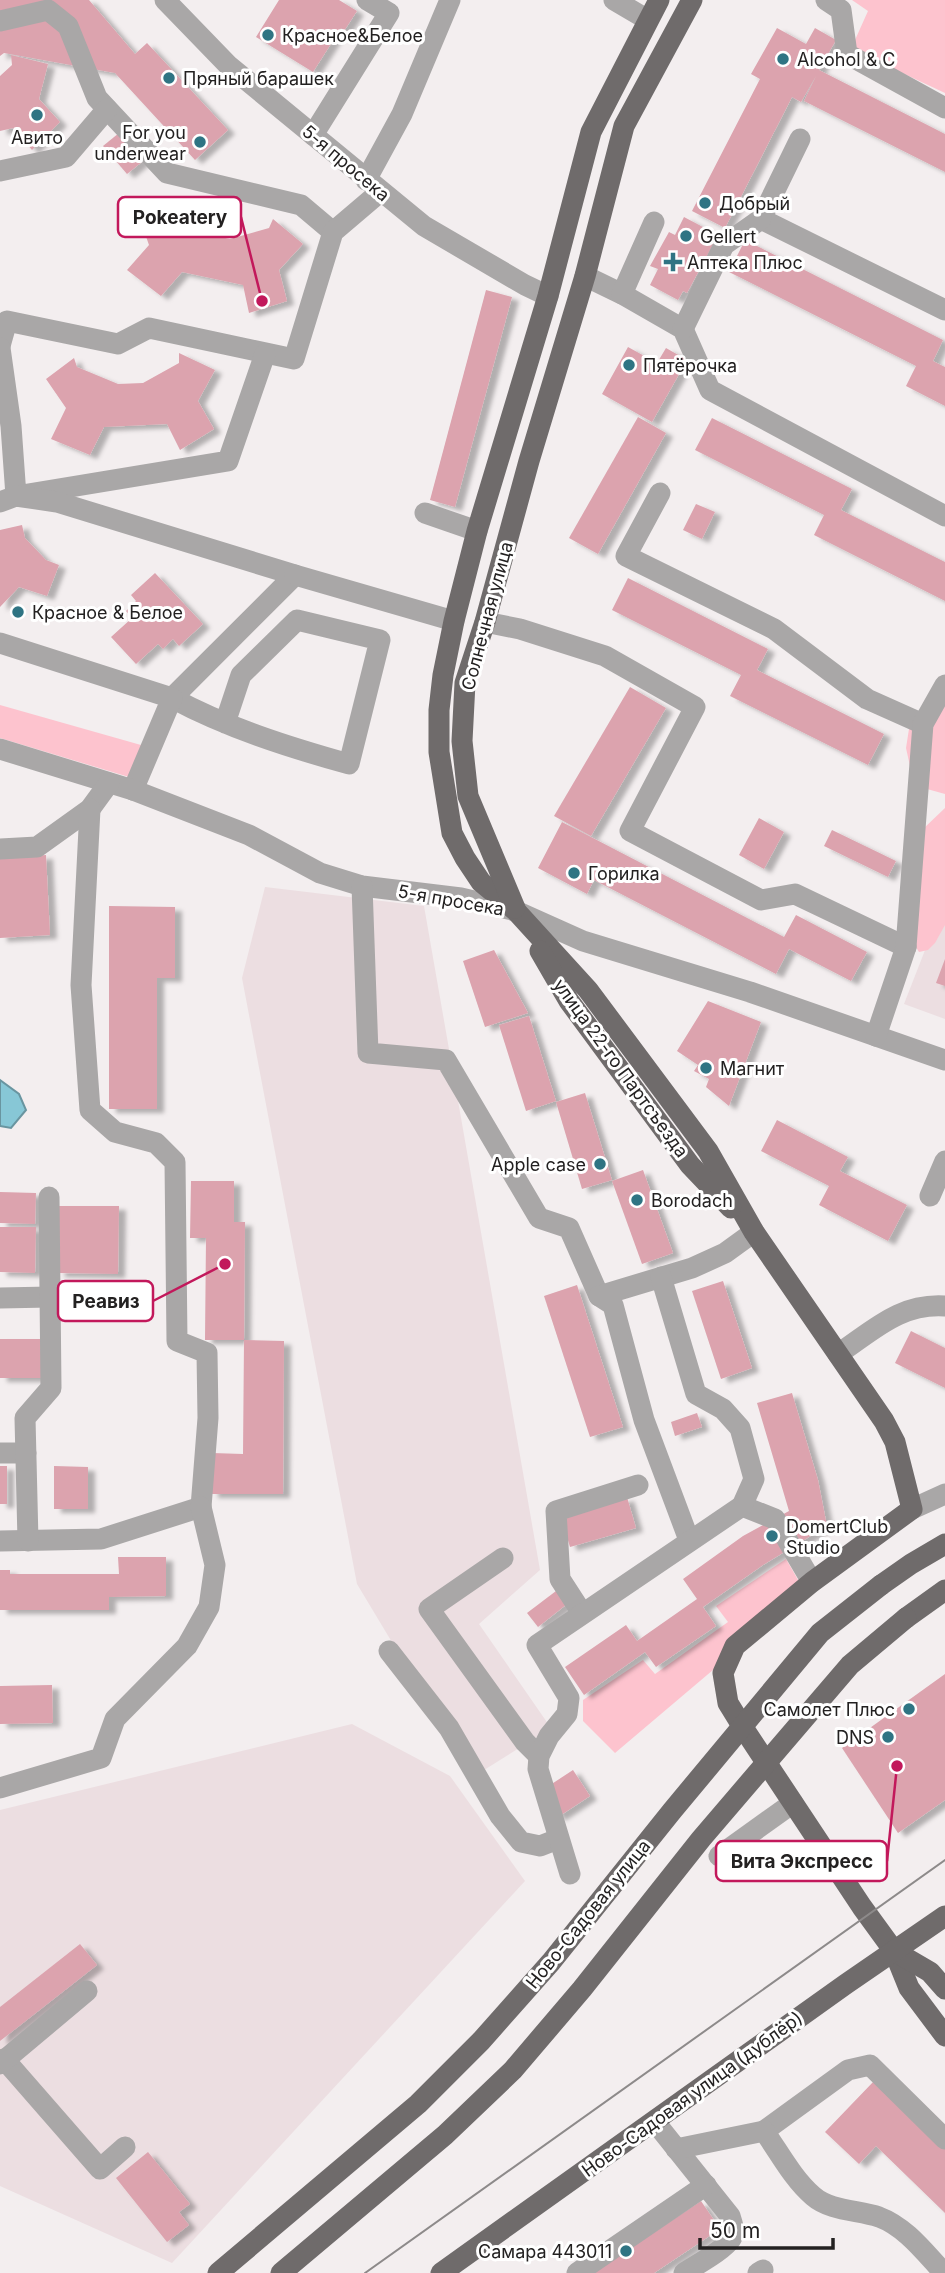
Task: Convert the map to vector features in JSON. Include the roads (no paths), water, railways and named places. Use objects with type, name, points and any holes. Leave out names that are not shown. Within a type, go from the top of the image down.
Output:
[{"type":"main road","name":"Солнечная улица","points":[[516,911],[481,882],[464,858],[452,833],[439,752],[439,710],[443,674],[477,531],[548,296],[591,132],[659,0]]},
{"type":"main road","name":"Солнечная улица","points":[[516,911],[468,796],[462,741],[466,683],[585,276],[624,126],[692,0]]},
{"type":"main road","name":"улица 22-го Партсъезда","points":[[516,911],[569,1001],[690,1165],[754,1232],[870,1397],[895,1442],[912,1510]]},
{"type":"main road","points":[[912,1510],[812,1582],[735,1646],[723,1673],[728,1703],[862,1908],[894,1951],[909,1989],[945,2036]]},
{"type":"main road","name":"Ново-Садовая улица","points":[[218,2273],[418,2104],[481,2040],[551,1962],[820,1633],[881,1585],[945,1544]]},
{"type":"main road","points":[[281,2273],[445,2136],[513,2070],[582,1989],[701,1839],[850,1665],[906,1618],[945,1590]]},
{"type":"main road","name":"Ново-Садовая улица (дублёр)","points":[[441,2273],[945,1916]]},
{"type":"main road","points":[[894,1951],[930,1972],[945,1989]]},
{"type":"street","name":"5-я просека","points":[[165,0],[228,65],[424,226],[548,296]]},
{"type":"street","points":[[313,135],[392,7],[367,0]]},
{"type":"street","points":[[8,499],[0,347],[6,321],[118,344],[149,328],[294,359],[332,232],[373,186],[450,0]]},
{"type":"street","points":[[614,0],[648,20]]},
{"type":"street","points":[[826,0],[841,10],[847,54],[945,108]]},
{"type":"street","points":[[0,21],[48,10],[68,26],[97,98],[167,173],[301,205],[332,232]]},
{"type":"street","points":[[0,171],[66,157],[107,108]]},
{"type":"street","points":[[683,329],[724,246],[761,219],[800,139]]},
{"type":"street","points":[[761,219],[945,310]]},
{"type":"street","points":[[622,294],[654,222]]},
{"type":"street","points":[[585,276],[683,329],[710,390],[945,516]]},
{"type":"street","points":[[8,499],[228,461],[265,354]]},
{"type":"street","points":[[660,493],[626,556],[774,629],[867,699],[923,724]]},
{"type":"street","points":[[8,499],[57,502],[454,621]]},
{"type":"street","points":[[425,513],[477,531]]},
{"type":"street","points":[[133,790],[172,698],[295,575]]},
{"type":"street","points":[[0,643],[172,698],[204,715],[225,723],[292,748],[349,764],[380,640],[297,620],[241,675],[225,723]]},
{"type":"street","points":[[485,622],[520,629],[605,656],[695,707],[630,831],[761,900],[795,894],[906,947]]},
{"type":"street","points":[[876,1036],[906,947],[923,724],[945,685]]},
{"type":"street","name":"5-я просека","points":[[0,749],[133,790],[249,835],[320,873],[362,886],[461,898],[516,911],[583,941],[750,992],[945,1060]]},
{"type":"street","points":[[0,849],[37,848],[90,809],[109,783]]},
{"type":"street","points":[[0,1788],[101,1758],[115,1719],[187,1646],[209,1607],[215,1565],[201,1507],[208,1418],[207,1353],[177,1341],[175,1162],[156,1143],[115,1132],[90,1110],[81,985],[90,809]]},
{"type":"street","points":[[362,886],[368,1053],[446,1060],[539,1218],[569,1228],[599,1296],[613,1305],[644,1420],[689,1540]]},
{"type":"street","points":[[930,1196],[945,1161]]},
{"type":"street","points":[[28,1541],[25,1418],[51,1388],[49,1197]]},
{"type":"street","points":[[599,1296],[692,1268],[725,1254],[754,1232]]},
{"type":"street","points":[[570,1874],[538,1769],[539,1756],[549,1736],[566,1714],[569,1698],[537,1645],[742,1506],[754,1479],[740,1428],[723,1409],[696,1394],[661,1277]]},
{"type":"street","points":[[0,1298],[50,1297]]},
{"type":"street","points":[[838,1354],[883,1321],[924,1305],[945,1306]]},
{"type":"street","points":[[0,1453],[26,1453]]},
{"type":"street","points":[[582,1613],[560,1579],[556,1511],[638,1485]]},
{"type":"street","points":[[912,1510],[945,1494]]},
{"type":"street","points":[[742,1506],[775,1519],[812,1582]]},
{"type":"street","points":[[0,1541],[100,1539],[201,1507]]},
{"type":"street","points":[[503,1558],[429,1609],[525,1742],[539,1756]]},
{"type":"street","points":[[389,1651],[449,1728],[500,1816],[521,1842],[540,1846],[558,1839]]},
{"type":"street","points":[[719,1856],[793,1803]]},
{"type":"street","points":[[87,1991],[2,2062],[100,2169],[125,2147]]},
{"type":"street","points":[[676,2149],[764,2131],[848,2070],[870,2065],[945,2139]]},
{"type":"street","points":[[655,2122],[730,2216],[734,2229],[732,2239],[684,2273]]},
{"type":"street","points":[[764,2131],[803,2186],[814,2197],[826,2204],[880,2218],[898,2227],[944,2273]]},
{"type":"street","points":[[577,2273],[706,2185]]},
{"type":"water","points":[[0,1080],[19,1094],[26,1110],[11,1128],[0,1126]]},
{"type":"tram line","points":[[365,2273],[945,1860]]},
{"type":"place","name":"Красное&Белое","points":[[268,35]]},
{"type":"place","name":"Alcohol & C","points":[[783,59]]},
{"type":"place","name":"Пряный барашек","points":[[169,78]]},
{"type":"place","name":"Авито","points":[[37,115]]},
{"type":"place","name":"For you underwear","points":[[200,142]]},
{"type":"place","name":"Добрый","points":[[705,203]]},
{"type":"place","name":"Gellert","points":[[686,236]]},
{"type":"place","name":"Аптека Плюс","points":[[673,262]]},
{"type":"place","name":"Pokeatery","points":[[262,301]]},
{"type":"place","name":"Пятёрочка","points":[[629,365]]},
{"type":"place","name":"Красное & Белое","points":[[18,612]]},
{"type":"place","name":"Горилка","points":[[574,873]]},
{"type":"place","name":"Магнит","points":[[706,1068]]},
{"type":"place","name":"Apple case","points":[[600,1164]]},
{"type":"place","name":"Borodach","points":[[637,1200]]},
{"type":"place","name":"Реавиз","points":[[225,1264]]},
{"type":"place","name":"DomertClub Studio","points":[[772,1536]]},
{"type":"place","name":"Самолет Плюс","points":[[909,1709]]},
{"type":"place","name":"DNS","points":[[888,1737]]},
{"type":"place","name":"Вита Экспресс","points":[[897,1766]]},
{"type":"place","name":"Самара 443011","points":[[626,2251]]}]
